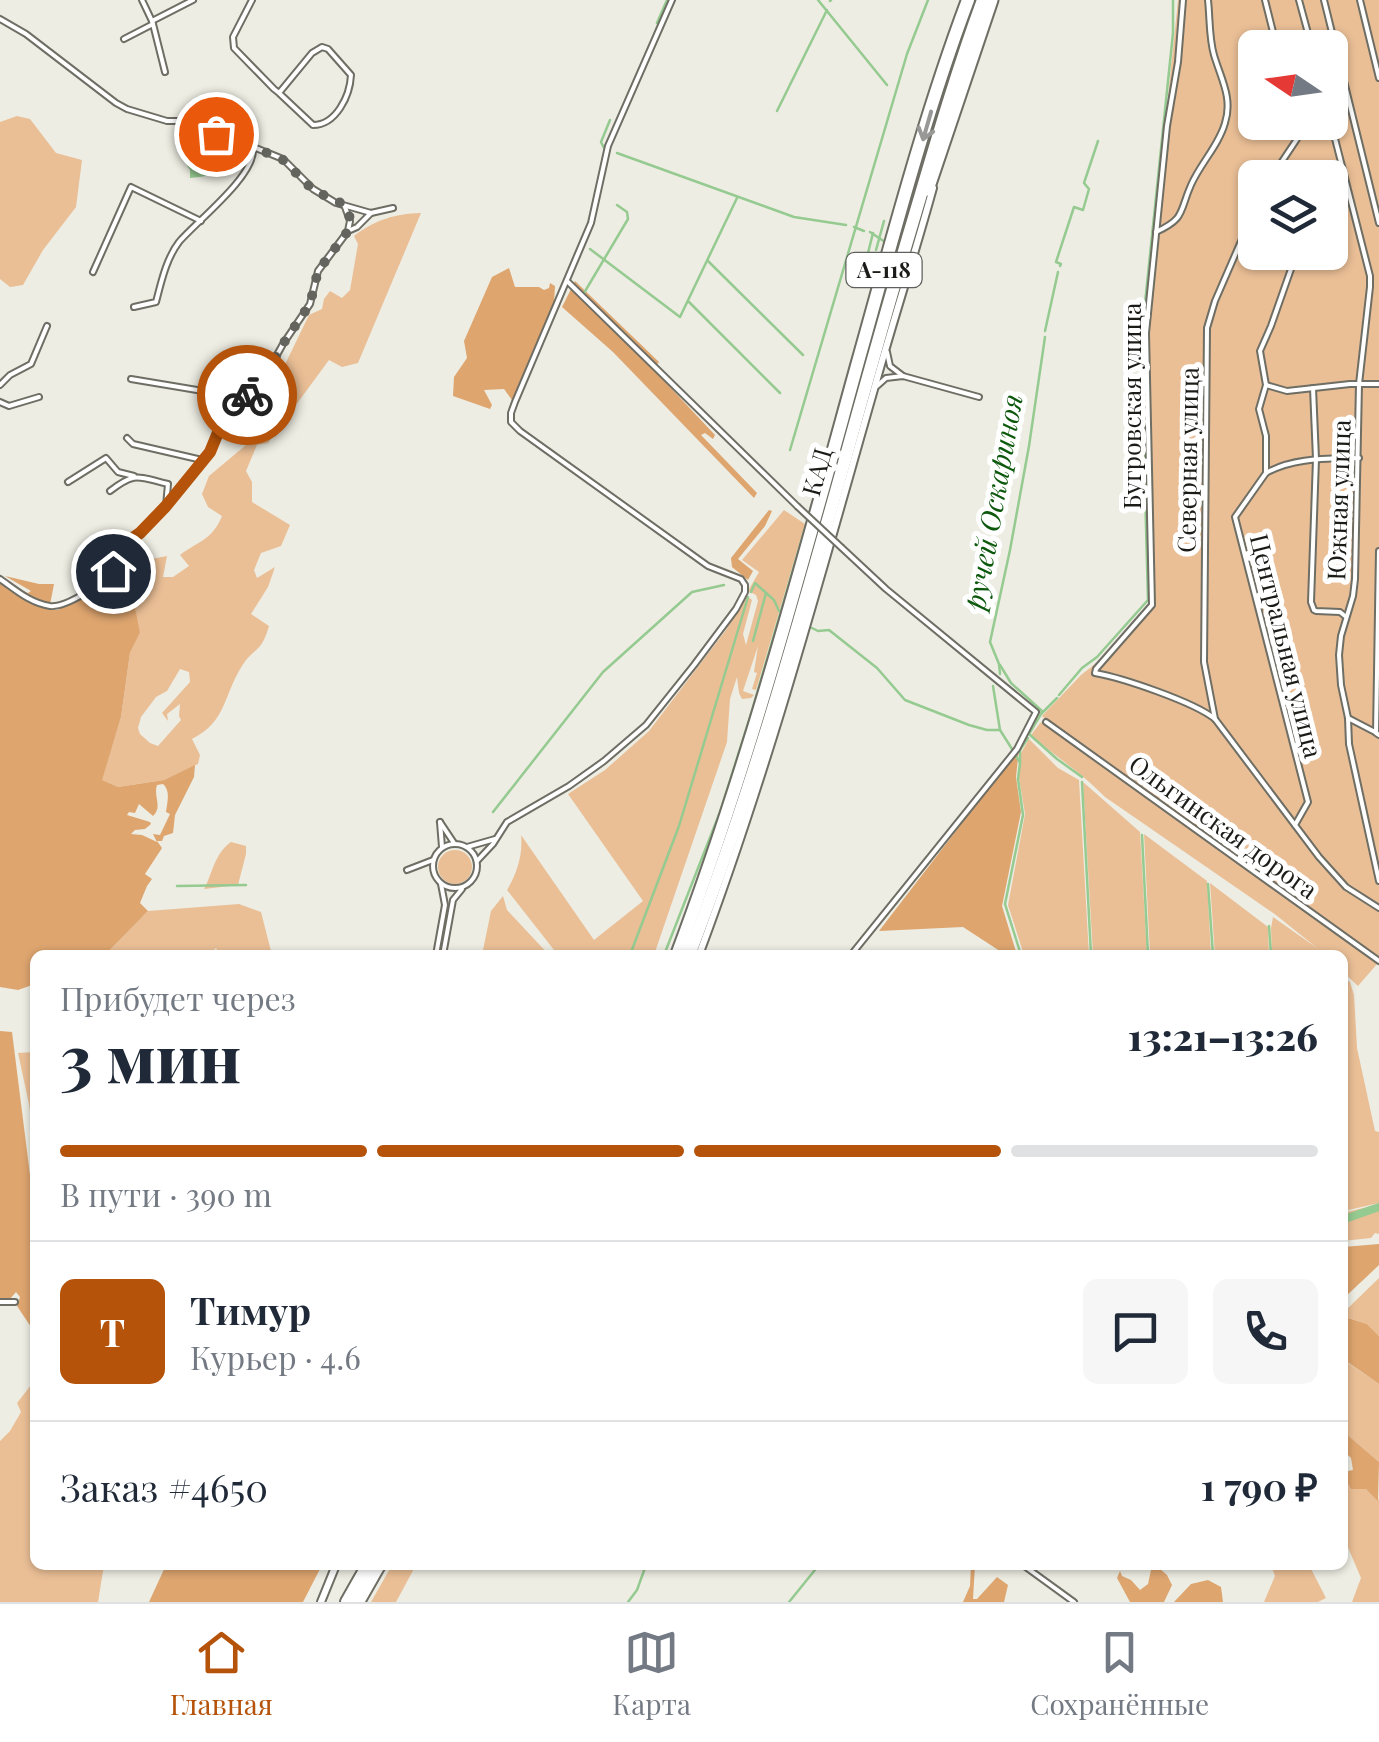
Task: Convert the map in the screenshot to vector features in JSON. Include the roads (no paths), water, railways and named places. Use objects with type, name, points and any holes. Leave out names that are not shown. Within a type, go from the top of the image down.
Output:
[{"type":"highway","name":"КАД","points":[[676,950],[727,816],[762,708],[906,194],[968,0]]},
{"type":"highway","name":"КАД","points":[[691,950],[721,873],[770,719],[947,106],[983,0]]},
{"type":"highway","points":[[910,233],[992,0]]},
{"type":"highway","points":[[347,1602],[365,1570]]},
{"type":"highway","points":[[358,1602],[376,1570]]},
{"type":"street","points":[[142,0],[165,72]]},
{"type":"street","points":[[124,40],[193,0]]},
{"type":"street","points":[[252,0],[233,37],[234,48],[278,94],[313,125],[322,125],[334,117],[351,76],[328,49],[322,48],[312,53],[278,94]]},
{"type":"street","points":[[441,950],[453,900],[476,874],[477,861],[507,822],[604,761],[646,725],[745,592],[745,585],[736,576],[708,566],[511,422],[511,412],[591,224],[608,146],[672,0]]},
{"type":"street","name":"Бугровская улица","points":[[1182,0],[1146,333],[1152,605],[1095,673],[1186,703],[1214,719]]},
{"type":"street","points":[[1156,232],[1173,224],[1184,209],[1190,186],[1225,127],[1229,105],[1214,54],[1208,0]]},
{"type":"street","points":[[1265,0],[1272,30]]},
{"type":"street","points":[[1299,0],[1307,30]]},
{"type":"street","points":[[1324,0],[1379,223]]},
{"type":"street","points":[[1360,0],[1379,78]]},
{"type":"street","points":[[0,19],[127,109],[167,121],[197,121],[216,134],[283,160],[313,190],[345,205],[371,212],[394,208]]},
{"type":"street","points":[[701,950],[728,878],[827,558],[948,134]]},
{"type":"street","name":"Южная улица","points":[[1335,140],[1370,276],[1359,384],[1356,579],[1339,655],[1349,744],[1379,881]]},
{"type":"street","points":[[134,308],[156,302],[176,245],[249,166],[254,158],[253,147]]},
{"type":"street","points":[[93,272],[131,188],[201,221]]},
{"type":"street","points":[[0,578],[36,602],[58,606],[74,600],[113,571],[120,547],[166,506],[210,452],[227,410],[262,382],[310,304],[318,271],[348,231],[350,218],[345,205]]},
{"type":"street","points":[[348,231],[371,212]]},
{"type":"street","name":"Северная улица","points":[[1214,719],[1204,662],[1208,328],[1238,249]]},
{"type":"street","points":[[1291,270],[1260,351],[1266,385],[1259,409],[1266,436],[1266,473],[1290,463],[1359,458]]},
{"type":"street","points":[[568,282],[886,589],[1036,712],[1017,749],[855,950]]},
{"type":"street","points":[[0,385],[31,364],[48,326]]},
{"type":"street","points":[[888,343],[890,366],[903,376],[979,397]]},
{"type":"street","points":[[872,394],[886,378],[903,376]]},
{"type":"street","points":[[131,379],[203,391],[227,410]]},
{"type":"street","points":[[1266,385],[1287,391],[1379,384]]},
{"type":"street","points":[[1314,388],[1312,607],[1345,616]]},
{"type":"street","points":[[0,402],[9,406],[38,398]]},
{"type":"street","points":[[128,438],[133,444],[202,460]]},
{"type":"street","points":[[68,482],[106,458],[118,472],[168,484],[166,506]]},
{"type":"street","name":"Центральная улица","points":[[1266,473],[1236,517],[1308,802],[1295,824]]},
{"type":"street","points":[[110,491],[134,476]]},
{"type":"street","points":[[1348,718],[1378,734],[1379,551]]},
{"type":"street","points":[[1214,719],[1346,887],[1379,908]]},
{"type":"street","name":"Ольгинская дорога","points":[[1046,722],[1379,961]]},
{"type":"street","points":[[407,870],[434,860],[442,848],[440,822],[456,844]]},
{"type":"street","points":[[442,848],[456,844],[467,847],[495,839]]},
{"type":"street","points":[[467,847],[477,861]]},
{"type":"street","points":[[434,860],[434,873],[441,884],[445,905],[440,950]]},
{"type":"street","points":[[416,868],[434,873]]},
{"type":"street","points":[[441,884],[452,889],[464,887]]},
{"type":"street","points":[[0,1302],[15,1302]]},
{"type":"street","points":[[321,1602],[334,1570]]},
{"type":"street","points":[[1030,1570],[1074,1602]]},
{"type":"waterway","points":[[657,23],[667,0]]},
{"type":"waterway","points":[[818,0],[887,85]]},
{"type":"waterway","points":[[790,450],[907,54],[928,0]]},
{"type":"waterway","points":[[1059,695],[1148,600],[1141,342],[1173,33],[1173,0]]},
{"type":"waterway","points":[[777,111],[827,10]]},
{"type":"waterway","points":[[604,148],[601,142],[610,120]]},
{"type":"waterway","name":"ручей Оскариноя","points":[[1060,266],[1056,262],[1074,207],[1083,210],[1089,189],[1084,183],[1098,141]]},
{"type":"waterway","points":[[617,153],[794,217],[846,225]]},
{"type":"waterway","points":[[590,249],[680,317],[737,198]]},
{"type":"waterway","points":[[584,293],[628,219],[627,212],[617,205]]},
{"type":"waterway","points":[[876,250],[884,221]]},
{"type":"waterway","points":[[854,227],[864,231]]},
{"type":"waterway","points":[[870,232],[885,242]]},
{"type":"waterway","points":[[863,273],[873,233]]},
{"type":"waterway","points":[[708,261],[803,355]]},
{"type":"waterway","name":"ручей Оскариноя","points":[[1045,331],[1058,272]]},
{"type":"waterway","points":[[689,302],[780,393]]},
{"type":"waterway","name":"ручей Оскариноя","points":[[1000,674],[990,642],[1029,446],[1045,337]]},
{"type":"waterway","points":[[666,950],[720,812],[824,463]]},
{"type":"waterway","points":[[751,592],[755,583],[774,600],[779,611]]},
{"type":"waterway","points":[[493,812],[603,672],[692,592],[724,585]]},
{"type":"waterway","points":[[753,641],[766,593]]},
{"type":"waterway","points":[[632,950],[679,826],[748,597]]},
{"type":"waterway","points":[[812,628],[829,630],[877,668],[905,700],[969,725],[1000,730]]},
{"type":"waterway","points":[[1000,665],[1011,683],[1041,714],[1057,698]]},
{"type":"waterway","name":"ручей Оскариноя","points":[[993,686],[1000,730],[1012,749]]},
{"type":"waterway","points":[[1041,714],[1029,734],[1082,777]]},
{"type":"waterway","name":"ручей Оскариноя","points":[[1016,756],[1020,763],[1020,750],[1028,738]]},
{"type":"waterway","name":"ручей Оскариноя","points":[[1019,950],[1005,904],[1023,815],[1020,763]]},
{"type":"waterway","points":[[1082,782],[1091,950]]},
{"type":"waterway","points":[[1142,835],[1148,950]]},
{"type":"waterway","points":[[1208,884],[1213,950]]},
{"type":"waterway","points":[[177,886],[246,885]]},
{"type":"waterway","points":[[1269,926],[1271,950]]},
{"type":"waterway","points":[[1348,1218],[1379,1207]]},
{"type":"waterway","points":[[628,1602],[644,1570]]},
{"type":"waterway","points":[[789,1602],[815,1570]]}]
